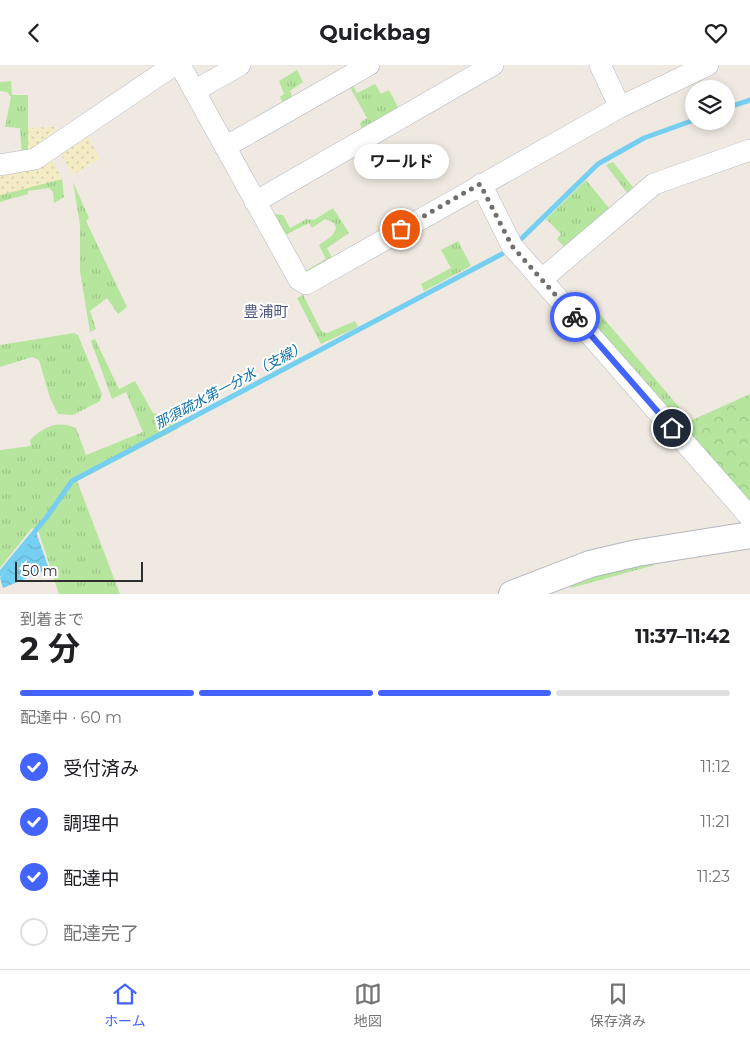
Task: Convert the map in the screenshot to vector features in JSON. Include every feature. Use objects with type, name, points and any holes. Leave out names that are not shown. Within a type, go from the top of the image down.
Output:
[{"type":"street","points":[[0,165],[29,162],[35,159],[174,65]]},
{"type":"street","points":[[180,65],[299,280],[306,284],[480,184],[620,107],[708,65]]},
{"type":"street","points":[[194,91],[240,65]]},
{"type":"street","points":[[225,147],[369,65]]},
{"type":"street","points":[[255,202],[494,65]]},
{"type":"street","points":[[600,65],[620,107]]},
{"type":"street","points":[[541,280],[654,184],[750,150]]},
{"type":"street","points":[[480,184],[512,246],[750,517]]},
{"type":"street","points":[[512,594],[590,564],[637,553],[750,535]]},
{"type":"green space","points":[[297,70],[303,82],[290,91],[294,100],[284,105],[280,97],[284,94],[279,81]]},
{"type":"green space","points":[[11,81],[12,95],[28,95],[28,155],[22,156],[20,128],[5,127],[11,97],[7,92],[0,91],[0,82]]},
{"type":"green space","points":[[352,83],[357,93],[375,84],[381,94],[389,90],[400,111],[362,131],[360,123],[367,118],[348,84]]},
{"type":"green space","points":[[613,162],[636,191],[568,251],[557,239],[561,234],[546,219],[586,180],[609,208],[627,193],[606,165]]},
{"type":"green space","points":[[62,179],[64,197],[54,203],[53,192],[49,188],[28,191],[28,194],[0,202],[0,195]]},
{"type":"green space","points":[[73,182],[89,218],[86,221],[127,307],[118,314],[107,298],[90,311],[96,329],[90,332],[80,271],[80,225]]},
{"type":"green space","points":[[333,208],[349,233],[327,248],[332,258],[311,275],[303,272],[326,259],[319,245],[333,235],[336,228],[334,223],[325,219],[312,228],[309,223],[283,236],[272,214],[283,215],[290,228],[307,219],[314,220]]},
{"type":"green space","points":[[458,241],[471,266],[424,291],[421,284],[451,268],[441,250]]},
{"type":"green space","points":[[303,295],[322,332],[327,333],[355,321],[358,327],[321,344],[297,298]]},
{"type":"green space","points":[[587,299],[691,421],[681,425],[577,307]]},
{"type":"green space","points":[[74,333],[78,335],[102,394],[100,401],[73,415],[58,414],[50,398],[39,360],[32,357],[0,367],[0,345]]},
{"type":"green space","points":[[95,339],[119,389],[135,381],[153,413],[174,419],[179,428],[77,481],[120,594],[59,594],[38,530],[32,528],[0,568],[0,450],[31,446],[30,440],[35,435],[46,428],[57,425],[76,428],[86,455],[143,432],[126,392],[112,399],[91,341]]},
{"type":"green space","points":[[750,394],[750,505],[681,425]]},
{"type":"green space","points":[[650,561],[655,565],[571,588],[569,583]]},
{"type":"sand","points":[[54,127],[54,136],[28,155],[28,128]]},
{"type":"sand","points":[[85,132],[100,159],[72,175],[58,149]]},
{"type":"sand","points":[[51,157],[62,179],[0,195],[0,173]]},
{"type":"water","points":[[36,532],[49,569],[3,588],[0,578]]},
{"type":"waterway","name":"那須疏水第一分水（支線）","points":[[735,105],[750,100]]},
{"type":"waterway","name":"那須疏水第一分水（支線）","points":[[518,242],[598,164],[644,138],[685,123]]},
{"type":"waterway","name":"那須疏水第一分水（支線）","points":[[0,574],[46,518],[72,481],[502,254]]},
{"type":"way so far","points":[[401,229],[480,184],[512,246],[575,317]]},
{"type":"place","name":"ワールド","points":[[401,229]]},
{"type":"district","name":"豊浦町","points":[[266,311]]},
{"type":"route","points":[[575,317],[672,428]]}]
